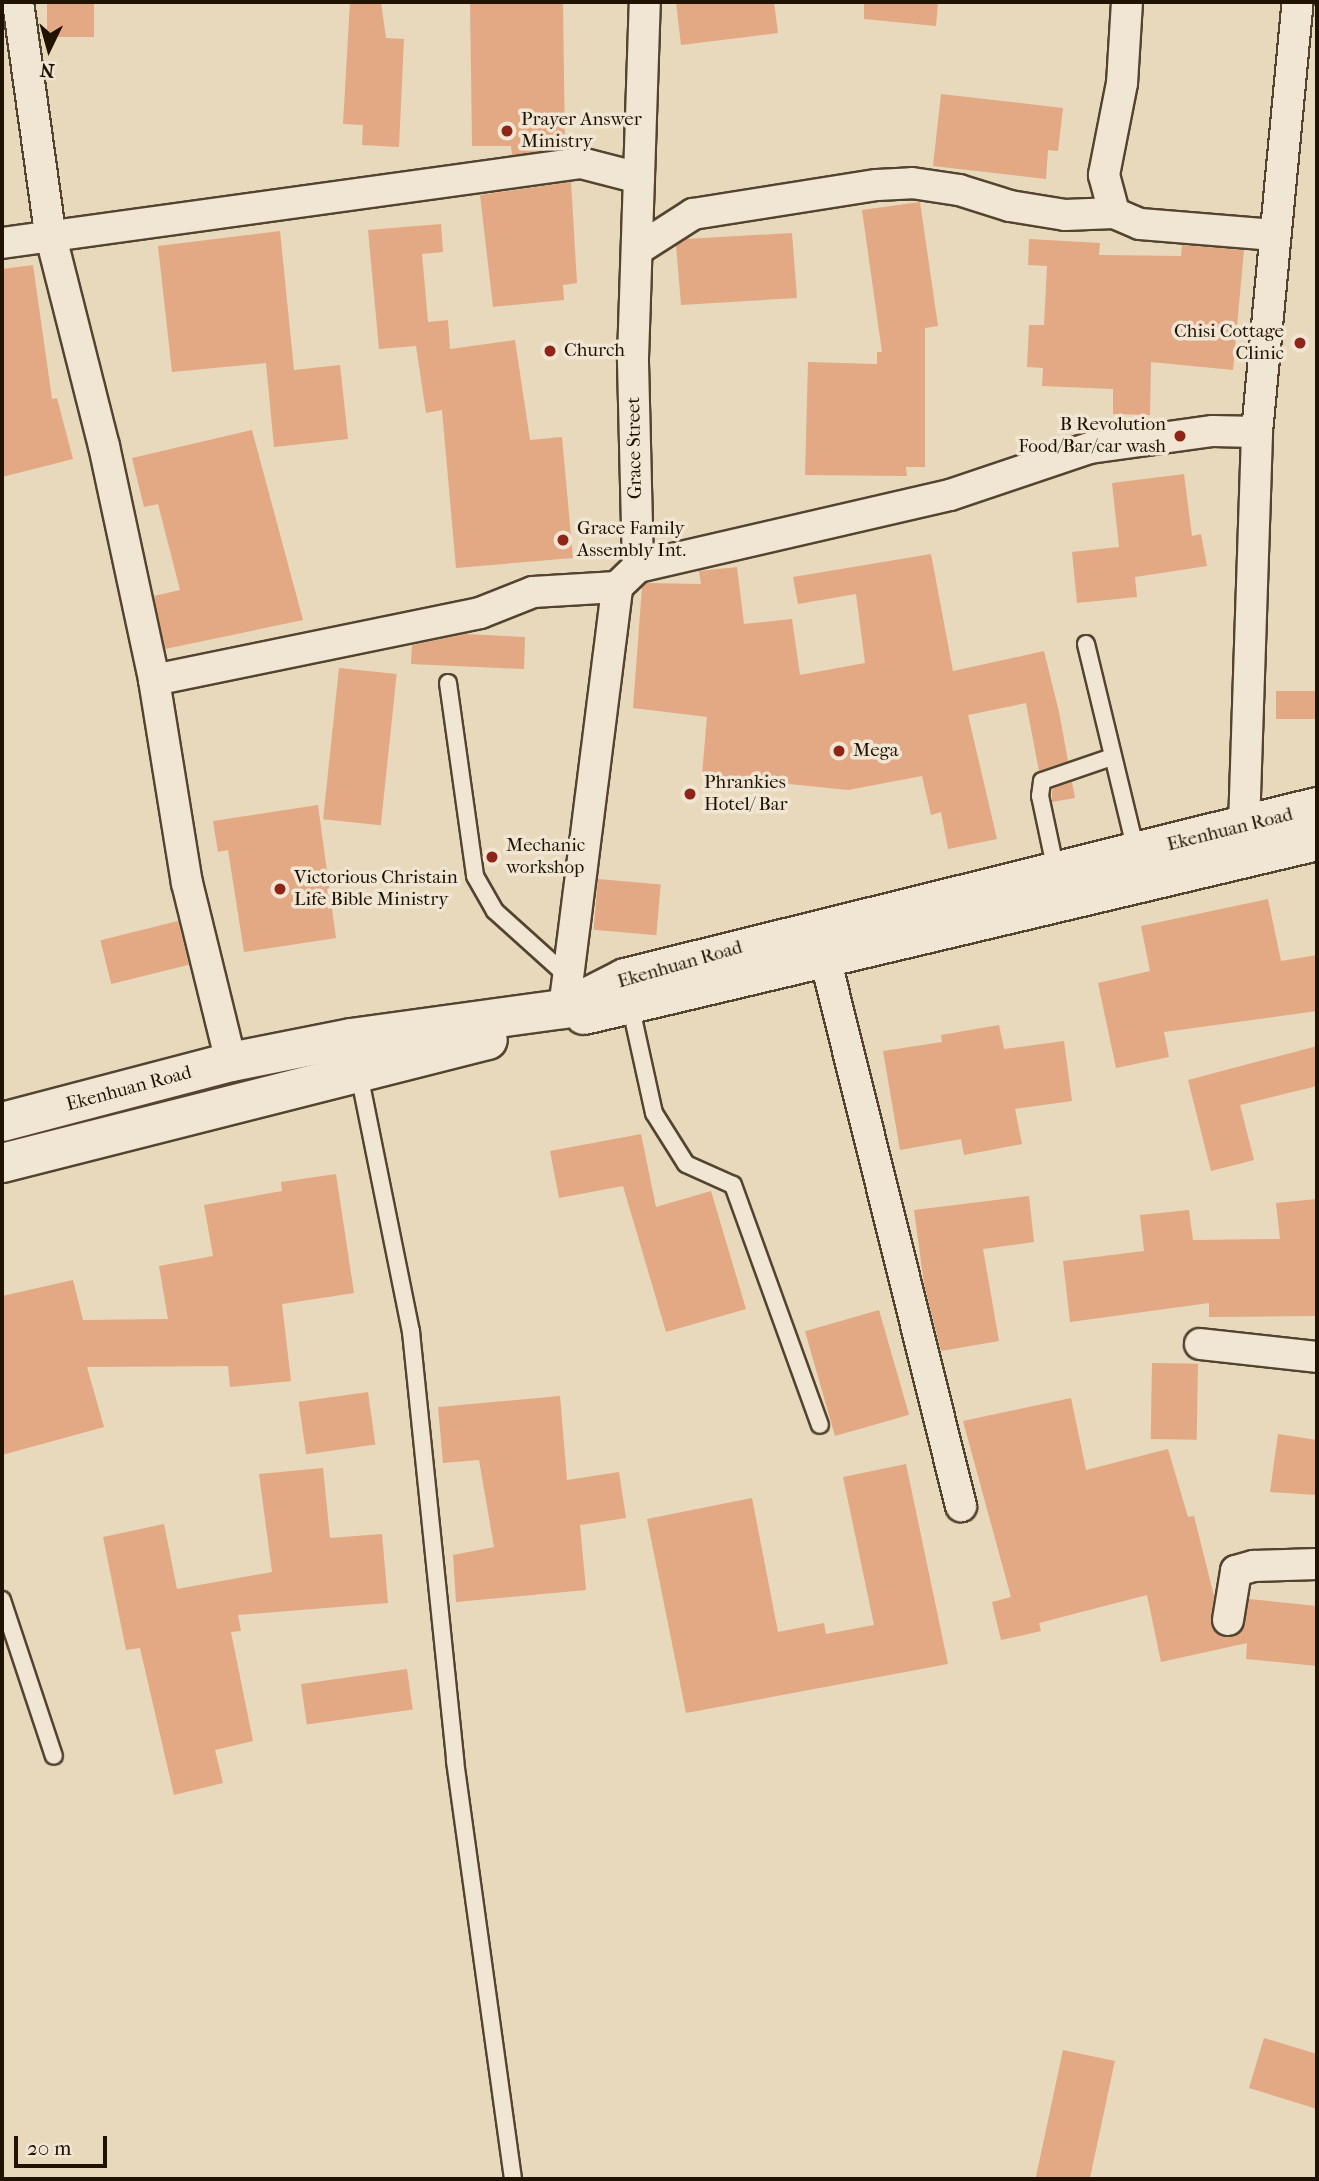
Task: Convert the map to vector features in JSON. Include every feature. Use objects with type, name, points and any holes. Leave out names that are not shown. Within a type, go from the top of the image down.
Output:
[{"type":"main road","name":"Ekenhuan Road","points":[[2,1122],[231,1062],[625,978],[1056,871],[1136,854],[1317,807]]},
{"type":"main road","name":"Ekenhuan Road","points":[[2,1163],[630,1004],[1317,841]]},
{"type":"street","points":[[18,2],[51,233],[104,446],[154,680],[187,883],[231,1062]]},
{"type":"street","name":"Grace Street","points":[[565,992],[628,577],[645,2]]},
{"type":"street","points":[[1114,213],[1104,175],[1122,83],[1127,2]]},
{"type":"street","points":[[1244,826],[1257,432],[1298,2]]},
{"type":"street","points":[[2,243],[51,233],[581,163],[639,178]]},
{"type":"street","points":[[637,250],[693,214],[877,185],[912,183],[959,190],[1010,206],[1065,215],[1114,213],[1140,224],[1275,235]]},
{"type":"street","points":[[154,680],[480,613],[533,592],[628,577],[950,495],[1090,448],[1213,431],[1257,432]]},
{"type":"street","points":[[825,958],[961,1506]]},
{"type":"street","points":[[1200,1344],[1317,1357]]},
{"type":"street","points":[[1228,1620],[1236,1571],[1254,1566],[1317,1564]]},
{"type":"lane","points":[[1086,644],[1136,854]]},
{"type":"lane","points":[[448,683],[475,876],[495,911],[565,992]]},
{"type":"lane","points":[[1056,871],[1040,796],[1042,781],[1112,757]]},
{"type":"lane","points":[[630,1004],[654,1113],[686,1164],[733,1185],[820,1425]]},
{"type":"lane","points":[[359,1074],[411,1332],[455,1761],[513,2179]]},
{"type":"lane","points":[[2,1600],[54,1756]]},
{"type":"building","points":[[47,2],[94,2],[94,37],[47,37]]},
{"type":"building","points":[[350,2],[381,2],[386,38],[404,39],[399,147],[362,145],[363,125],[343,124]]},
{"type":"building","points":[[470,2],[563,2],[565,148],[512,155],[511,146],[472,146]]},
{"type":"building","points":[[676,2],[774,2],[778,33],[681,45]]},
{"type":"building","points":[[864,2],[938,2],[936,26],[864,19]]},
{"type":"building","points":[[941,94],[1063,108],[1058,151],[1048,150],[1046,179],[933,166]]},
{"type":"building","points":[[571,182],[577,283],[563,285],[564,300],[493,307],[480,195]]},
{"type":"building","points":[[920,202],[938,326],[925,328],[925,467],[906,467],[907,476],[805,475],[808,362],[877,364],[877,352],[882,352],[862,210]]},
{"type":"building","points":[[441,224],[443,252],[422,254],[428,322],[448,320],[450,349],[515,340],[530,440],[562,437],[573,558],[456,568],[442,410],[426,413],[416,346],[379,349],[368,230]]},
{"type":"building","points":[[280,231],[294,370],[340,365],[348,439],[274,447],[266,363],[172,372],[158,246]]},
{"type":"building","points":[[792,233],[797,298],[681,305],[676,245],[686,239]]},
{"type":"building","points":[[1029,239],[1100,243],[1099,255],[1181,256],[1182,245],[1244,250],[1233,370],[1151,362],[1150,415],[1113,414],[1113,389],[1042,386],[1043,368],[1027,367],[1029,325],[1044,325],[1047,266],[1028,265]]},
{"type":"building","points":[[33,265],[52,399],[57,398],[73,459],[2,477],[2,269]]},
{"type":"building","points":[[252,430],[303,620],[165,649],[154,596],[180,590],[158,504],[144,507],[132,458]]},
{"type":"building","points":[[1184,474],[1192,536],[1201,534],[1207,566],[1135,577],[1137,597],[1077,603],[1072,552],[1119,547],[1112,483]]},
{"type":"building","points":[[931,554],[953,671],[1044,651],[1059,712],[1068,761],[1039,771],[1026,703],[968,715],[997,839],[948,849],[941,812],[931,815],[922,776],[848,790],[702,775],[707,717],[633,708],[642,587],[647,583],[701,584],[699,571],[737,567],[744,624],[792,619],[800,675],[865,663],[856,594],[798,604],[793,577]]},
{"type":"building","points":[[466,634],[525,637],[524,669],[411,664],[412,645]]},
{"type":"building","points":[[339,668],[397,674],[381,825],[323,819]]},
{"type":"building","points":[[1276,691],[1317,691],[1317,719],[1276,719]]},
{"type":"building","points":[[1072,782],[1075,798],[1052,802],[1052,789]]},
{"type":"building","points":[[318,805],[336,938],[244,952],[228,850],[218,852],[213,821]]},
{"type":"building","points":[[598,879],[661,884],[656,935],[594,930]]},
{"type":"building","points":[[1268,899],[1281,961],[1317,955],[1317,1011],[1164,1032],[1169,1057],[1116,1068],[1098,983],[1150,971],[1141,926]]},
{"type":"building","points":[[178,921],[189,965],[111,984],[100,940]]},
{"type":"building","points":[[999,1025],[1004,1049],[1064,1041],[1072,1101],[1015,1109],[1022,1144],[964,1155],[961,1139],[900,1150],[883,1051],[942,1042],[941,1035]]},
{"type":"building","points":[[1317,1046],[1317,1086],[1240,1105],[1254,1160],[1211,1171],[1188,1080]]},
{"type":"building","points":[[641,1134],[656,1207],[711,1191],[746,1309],[666,1332],[623,1186],[559,1198],[550,1151]]},
{"type":"building","points":[[336,1174],[354,1293],[282,1304],[291,1381],[230,1387],[228,1366],[87,1367],[104,1427],[2,1455],[2,1296],[73,1280],[83,1320],[168,1319],[159,1266],[213,1256],[204,1205],[282,1191],[281,1182]]},
{"type":"building","points":[[1029,1196],[1034,1242],[983,1249],[999,1341],[941,1351],[924,1284],[914,1210]]},
{"type":"building","points":[[1317,1199],[1317,1316],[1209,1317],[1209,1303],[1070,1322],[1063,1261],[1144,1251],[1140,1215],[1189,1210],[1193,1240],[1280,1239],[1276,1203]]},
{"type":"building","points":[[879,1310],[909,1415],[835,1436],[805,1331]]},
{"type":"building","points":[[1152,1363],[1198,1364],[1197,1440],[1151,1439]]},
{"type":"building","points":[[368,1392],[375,1444],[306,1454],[299,1402]]},
{"type":"building","points":[[560,1396],[567,1480],[619,1472],[626,1518],[580,1525],[586,1590],[456,1602],[453,1555],[494,1547],[479,1460],[443,1463],[438,1407]]},
{"type":"building","points":[[1071,1398],[1086,1470],[1168,1449],[1188,1517],[1194,1516],[1214,1596],[1211,1618],[1216,1633],[1226,1637],[1241,1632],[1249,1599],[1317,1606],[1317,1666],[1246,1659],[1247,1643],[1161,1662],[1147,1595],[1039,1623],[1041,1631],[1001,1640],[992,1602],[1011,1597],[963,1421]]},
{"type":"building","points":[[1278,1434],[1317,1440],[1317,1495],[1270,1492]]},
{"type":"building","points":[[906,1464],[948,1664],[686,1713],[647,1519],[752,1498],[778,1632],[824,1623],[826,1634],[874,1625],[843,1477]]},
{"type":"building","points":[[323,1468],[330,1538],[382,1534],[388,1603],[238,1615],[241,1631],[231,1632],[253,1741],[215,1750],[223,1783],[174,1795],[140,1648],[126,1650],[103,1537],[164,1524],[177,1589],[272,1572],[259,1474]]},
{"type":"building","points":[[407,1669],[413,1710],[307,1724],[301,1684]]},
{"type":"building","points":[[1264,2038],[1317,2054],[1317,2109],[1249,2088]]},
{"type":"building","points":[[1063,2050],[1115,2061],[1090,2179],[1036,2179]]},
{"type":"place","name":"Prayer Answer Ministry","points":[[507,131]]},
{"type":"place","name":"Chisi Cottage Clinic","points":[[1300,343]]},
{"type":"place","name":"Church","points":[[550,351]]},
{"type":"place","name":"B Revolution Food/Bar/car wash","points":[[1180,436]]},
{"type":"place","name":"Grace Family Assembly Int.","points":[[563,540]]},
{"type":"place","name":"Mega","points":[[839,751]]},
{"type":"place","name":"Phrankies Hotel/ Bar","points":[[690,794]]},
{"type":"place","name":"Mechanic workshop","points":[[492,857]]},
{"type":"place","name":"Victorious Christain Life Bible Ministry","points":[[280,889]]}]
